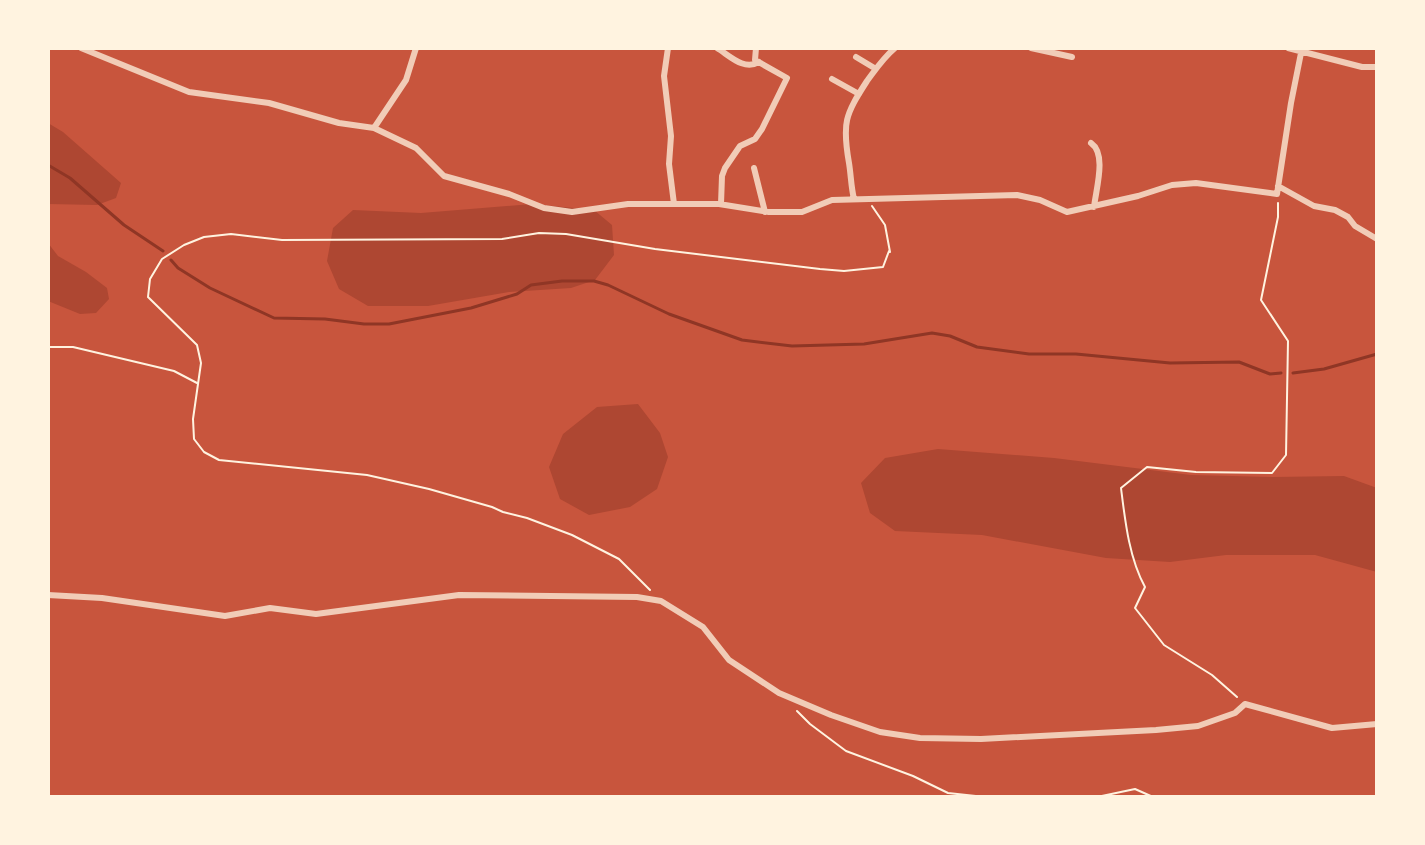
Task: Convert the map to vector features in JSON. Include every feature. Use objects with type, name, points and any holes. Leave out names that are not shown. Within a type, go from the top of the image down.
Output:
[{"type":"street","points":[[81,48],[189,92],[269,103],[339,123],[374,128],[416,148],[444,176],[509,194],[544,208],[572,212],[628,204],[721,204],[765,212],[802,212],[832,200],[1017,195],[1040,200],[1067,212],[1172,185],[1196,183],[1278,190],[1314,206],[1335,210],[1377,239]]},
{"type":"street","points":[[374,128],[406,80],[416,48]]},
{"type":"street","points":[[668,48],[664,76],[674,204]]},
{"type":"street","points":[[717,48],[745,66],[759,62]]},
{"type":"street","points":[[721,204],[725,168],[740,146],[755,139],[762,129],[787,78],[755,60],[756,48]]},
{"type":"street","points":[[854,199],[845,147],[846,120],[853,103],[884,57],[895,48]]},
{"type":"street","points":[[1031,48],[1072,57]]},
{"type":"street","points":[[1288,48],[1362,67],[1377,67]]},
{"type":"street","points":[[1278,190],[1302,50]]},
{"type":"street","points":[[856,57],[876,69]]},
{"type":"street","points":[[832,79],[859,94]]},
{"type":"street","points":[[1091,143],[1098,148],[1101,157],[1094,207]]},
{"type":"street","points":[[754,168],[765,212]]},
{"type":"street","points":[[48,595],[102,598],[225,616],[270,608],[316,614],[459,595],[637,597],[661,601],[703,627],[729,660],[779,693],[880,732],[920,738],[981,739],[1198,726],[1235,713],[1245,704],[1332,728],[1377,724]]},
{"type":"path","points":[[1245,704],[1212,675],[1164,645],[1135,608],[1145,587],[1132,550],[1121,488],[1147,467],[1196,472],[1272,473],[1286,455],[1288,341],[1261,300],[1278,217],[1278,190]]},
{"type":"path","points":[[661,601],[619,559],[572,535],[527,518],[429,489],[367,475],[219,460],[204,452],[194,439],[193,419],[201,363],[197,345],[148,297],[150,279],[162,259],[184,245],[204,237],[231,234],[282,240],[502,239],[539,233],[566,234],[655,249],[844,271],[883,267],[890,252],[885,225],[867,199]]},
{"type":"path","points":[[48,347],[73,347],[174,371],[198,384]]},
{"type":"path","points":[[779,693],[810,724],[846,751],[948,793],[985,797]]},
{"type":"path","points":[[1097,797],[1135,789],[1153,797]]},
{"type":"shaded area","points":[[48,123],[63,132],[121,183],[116,198],[97,205],[48,204]]},
{"type":"shaded area","points":[[532,204],[594,210],[612,225],[614,255],[595,280],[571,288],[509,292],[428,306],[368,306],[339,289],[327,261],[333,228],[353,210],[421,213]]},
{"type":"shaded area","points":[[48,243],[58,256],[107,288],[109,299],[96,313],[80,314],[48,301]]},
{"type":"shaded area","points":[[638,404],[660,433],[668,457],[657,489],[630,507],[589,515],[560,499],[549,467],[563,434],[597,407]]},
{"type":"shaded area","points":[[938,449],[1054,458],[1191,475],[1344,476],[1377,488],[1377,572],[1315,555],[1226,555],[1170,562],[1106,558],[982,535],[895,531],[870,513],[861,483],[885,458]]},
{"type":"waterway","points":[[48,165],[70,178],[124,225],[163,251]]},
{"type":"waterway","points":[[171,260],[178,268],[210,288],[274,318],[389,324],[471,308],[517,294],[531,285],[594,281],[669,314],[742,340],[792,346],[864,344],[932,333],[950,336],[977,347],[1029,354],[1076,354],[1170,363],[1239,362],[1270,374],[1281,373]]},
{"type":"waterway","points":[[1293,373],[1324,369],[1377,354]]}]
